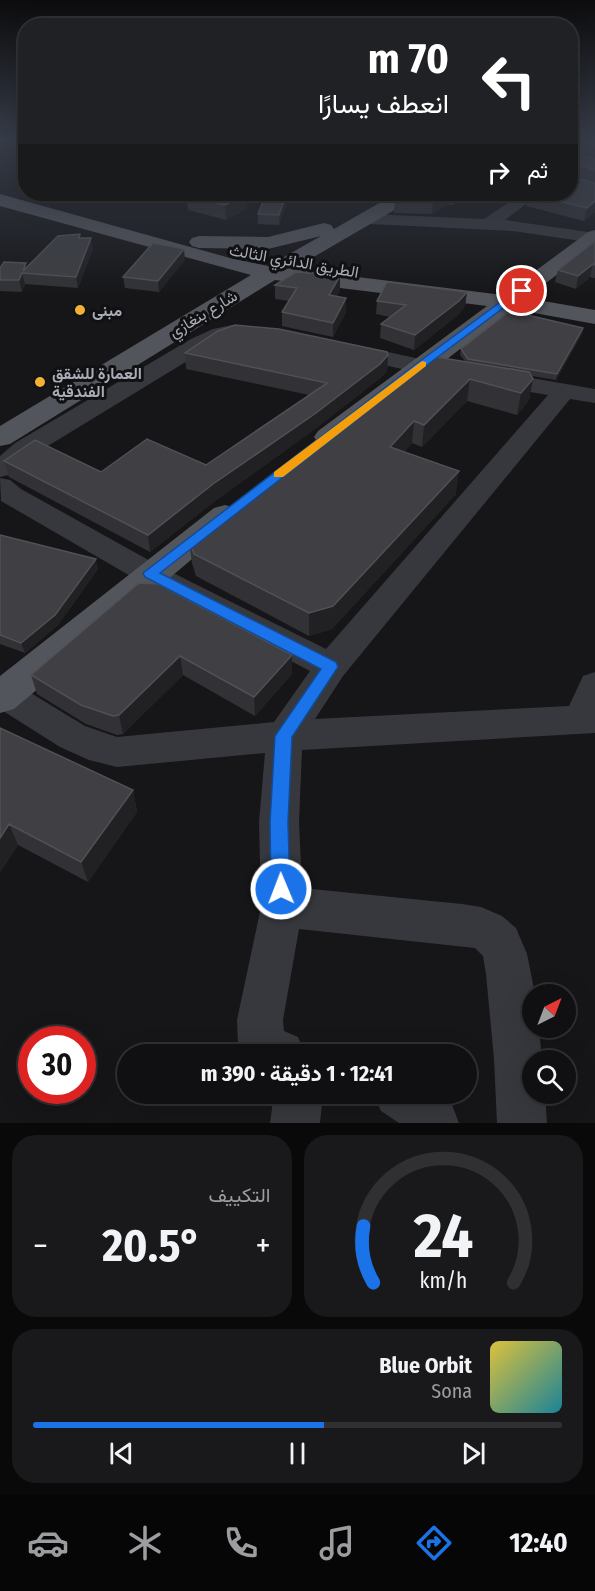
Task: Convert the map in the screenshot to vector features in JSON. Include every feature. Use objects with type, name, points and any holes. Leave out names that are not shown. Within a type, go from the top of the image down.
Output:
[{"type":"main road","name":"الطريق الدائري الثالث","points":[[0,200],[269,266],[515,297],[595,304]]},
{"type":"main road","name":"الطريق الدائري الثالث","points":[[42,201],[188,246]]},
{"type":"main road","name":"شارع بنغازي","points":[[2,432],[324,230],[377,201]]},
{"type":"main road","name":"شارع بنغازي","points":[[2,432],[202,291],[269,266],[373,216],[397,201]]},
{"type":"main road","points":[[373,216],[342,243],[350,259],[391,276]]},
{"type":"main road","points":[[188,246],[267,243],[324,230]]},
{"type":"main road","points":[[301,457],[594,237]]},
{"type":"main road","points":[[188,246],[212,272],[202,291]]},
{"type":"main road","name":"الطريق الدائري الثالث","points":[[269,266],[391,276],[515,297],[595,317]]},
{"type":"main road","points":[[2,696],[150,573],[245,500]]},
{"type":"street","points":[[487,225],[521,201]]},
{"type":"street","points":[[373,216],[487,225],[594,237]]},
{"type":"street","points":[[253,332],[220,334],[199,344],[24,449],[3,485],[150,573],[331,667]]},
{"type":"street","points":[[324,345],[420,366],[595,396]]},
{"type":"street","points":[[263,1044],[260,1020],[282,908],[279,822],[284,736],[331,667],[564,390]]},
{"type":"street","points":[[2,696],[78,739],[104,750],[143,750],[284,736],[588,720],[595,686]]},
{"type":"street","points":[[282,908],[476,927],[484,929],[496,938],[505,949],[512,990],[522,1123]]},
{"type":"street","points":[[295,1123],[298,1104]]},
{"type":"street","points":[[414,1104],[434,1123]]},
{"type":"building","points":[[578,191],[595,191],[595,201],[587,208],[558,201],[578,201]]},
{"type":"building","points":[[209,201],[233,201],[225,205]]},
{"type":"building","points":[[263,201],[284,201],[279,215],[258,214]]},
{"type":"building","points":[[80,234],[79,238],[91,238],[76,277],[22,273],[19,280],[0,280],[0,268],[4,262],[26,263],[23,271],[58,236]]},
{"type":"building","points":[[595,241],[595,265],[593,264],[578,276],[558,270]]},
{"type":"building","points":[[153,243],[184,249],[158,281],[123,277]]},
{"type":"building","points":[[296,272],[340,276],[329,295],[346,298],[333,323],[282,312],[297,288],[275,285]]},
{"type":"building","points":[[387,282],[467,292],[459,301],[415,335],[381,324],[406,305],[377,301]]},
{"type":"building","points":[[507,313],[519,313],[583,328],[557,374],[468,359],[461,349]]},
{"type":"building","points":[[235,325],[279,329],[387,352],[388,355],[380,364],[316,413],[213,484],[148,535],[4,461],[35,440],[101,472],[147,439],[206,465],[327,383],[185,353],[218,331]]},
{"type":"building","points":[[430,356],[529,372],[533,379],[521,393],[470,379],[424,425],[414,421],[390,447],[459,471],[333,606],[309,613],[194,554],[189,540],[362,408],[368,410]]},
{"type":"building","points":[[0,535],[96,559],[55,615],[21,643],[0,635]]},
{"type":"building","points":[[139,583],[158,584],[292,655],[254,697],[180,656],[119,715],[113,716],[81,705],[31,675]]},
{"type":"building","points":[[0,728],[133,790],[81,862],[9,824],[0,838]]},
{"type":"slow traffic","points":[[278,474],[422,364]]},
{"type":"place","name":"مبنى","points":[[80,310]]},
{"type":"place","name":"العمارة للشقق الفندقية","points":[[40,382]]},
{"type":"route","points":[[281,889],[279,822],[284,736],[331,667],[150,573],[420,366],[522,291]]}]
